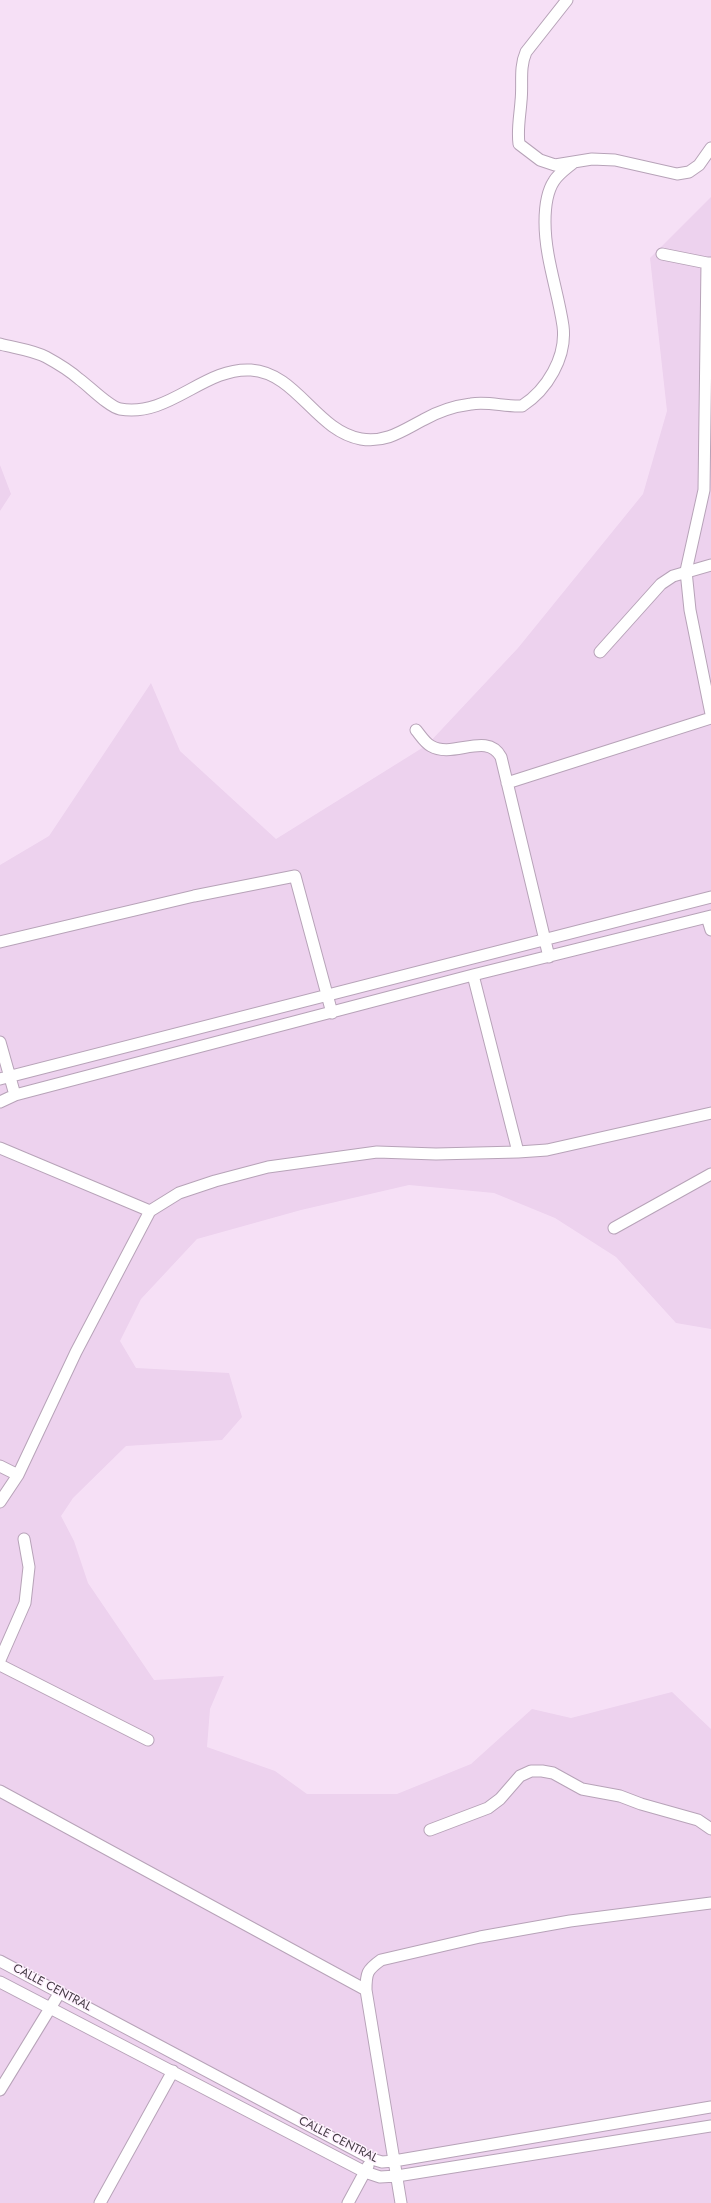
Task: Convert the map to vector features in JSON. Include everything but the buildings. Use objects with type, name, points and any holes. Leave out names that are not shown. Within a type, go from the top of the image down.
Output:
[{"type":"street","points":[[567,0],[526,52],[522,62],[521,100],[517,130],[519,144],[540,160],[555,165],[592,159],[615,160],[677,174],[689,172],[699,165],[711,148]]},
{"type":"street","points":[[0,344],[46,357],[78,377],[118,409],[138,411],[161,405],[235,370],[252,370],[274,376],[296,393],[318,415],[347,434],[360,439],[389,438],[424,419],[472,404],[522,406],[541,392],[551,377],[561,349],[563,328],[545,242],[545,203],[554,181],[574,162]]},
{"type":"street","points":[[662,254],[709,263],[704,490],[686,571],[690,610],[711,714]]},
{"type":"street","points":[[600,652],[662,584],[673,576],[711,565]]},
{"type":"street","points":[[507,783],[711,718]]},
{"type":"street","points":[[416,730],[431,746],[439,749],[492,746],[497,750],[501,757],[549,957]]},
{"type":"street","points":[[0,942],[194,896],[295,876],[332,1013]]},
{"type":"street","points":[[5,1078],[327,996],[544,938],[711,897]]},
{"type":"street","points":[[0,1102],[15,1095],[473,975],[709,917],[711,930]]},
{"type":"street","points":[[473,975],[518,1152]]},
{"type":"street","points":[[0,1042],[5,1078],[15,1095]]},
{"type":"street","points":[[0,1502],[18,1475],[76,1352],[150,1211],[179,1193],[215,1181],[268,1167],[377,1152],[436,1154],[547,1150],[711,1113]]},
{"type":"street","points":[[0,1148],[150,1211]]},
{"type":"street","points":[[614,1228],[711,1174]]},
{"type":"street","points":[[0,1466],[18,1475]]},
{"type":"street","points":[[0,1660],[25,1603],[29,1567],[24,1539]]},
{"type":"street","points":[[0,1665],[148,1740]]},
{"type":"street","points":[[430,1830],[488,1808],[500,1799],[520,1776],[530,1771],[553,1773],[582,1789],[620,1796],[641,1804],[698,1820],[711,1829]]},
{"type":"street","points":[[0,1791],[366,1990]]},
{"type":"street","points":[[401,2203],[366,1990],[366,1977],[370,1968],[381,1960],[480,1937],[570,1921],[711,1903]]},
{"type":"street","name":"CALLE CENTRAL","points":[[0,1961],[372,2159],[382,2162],[711,2107]]},
{"type":"street","name":"CALLE CENTRAL","points":[[0,1982],[365,2172],[380,2177],[397,2176],[711,2126]]},
{"type":"street","points":[[0,2090],[60,1992]]},
{"type":"street","points":[[100,2203],[173,2071]]},
{"type":"street","points":[[348,2203],[372,2159]]},
{"type":"shaded area","points":[[711,197],[711,1329],[676,1323],[616,1257],[555,1218],[494,1193],[409,1185],[301,1210],[197,1239],[141,1299],[120,1341],[136,1368],[229,1373],[242,1417],[222,1440],[126,1446],[73,1498],[61,1516],[74,1541],[88,1583],[154,1680],[224,1676],[210,1709],[207,1747],[275,1771],[307,1794],[397,1794],[471,1764],[532,1709],[571,1718],[672,1692],[711,1729],[711,2203],[0,2203],[0,865],[49,836],[151,683],[180,751],[276,839],[427,745],[518,648],[643,494],[667,411],[650,258]]},
{"type":"shaded area","points":[[0,465],[11,494],[0,511]]}]
